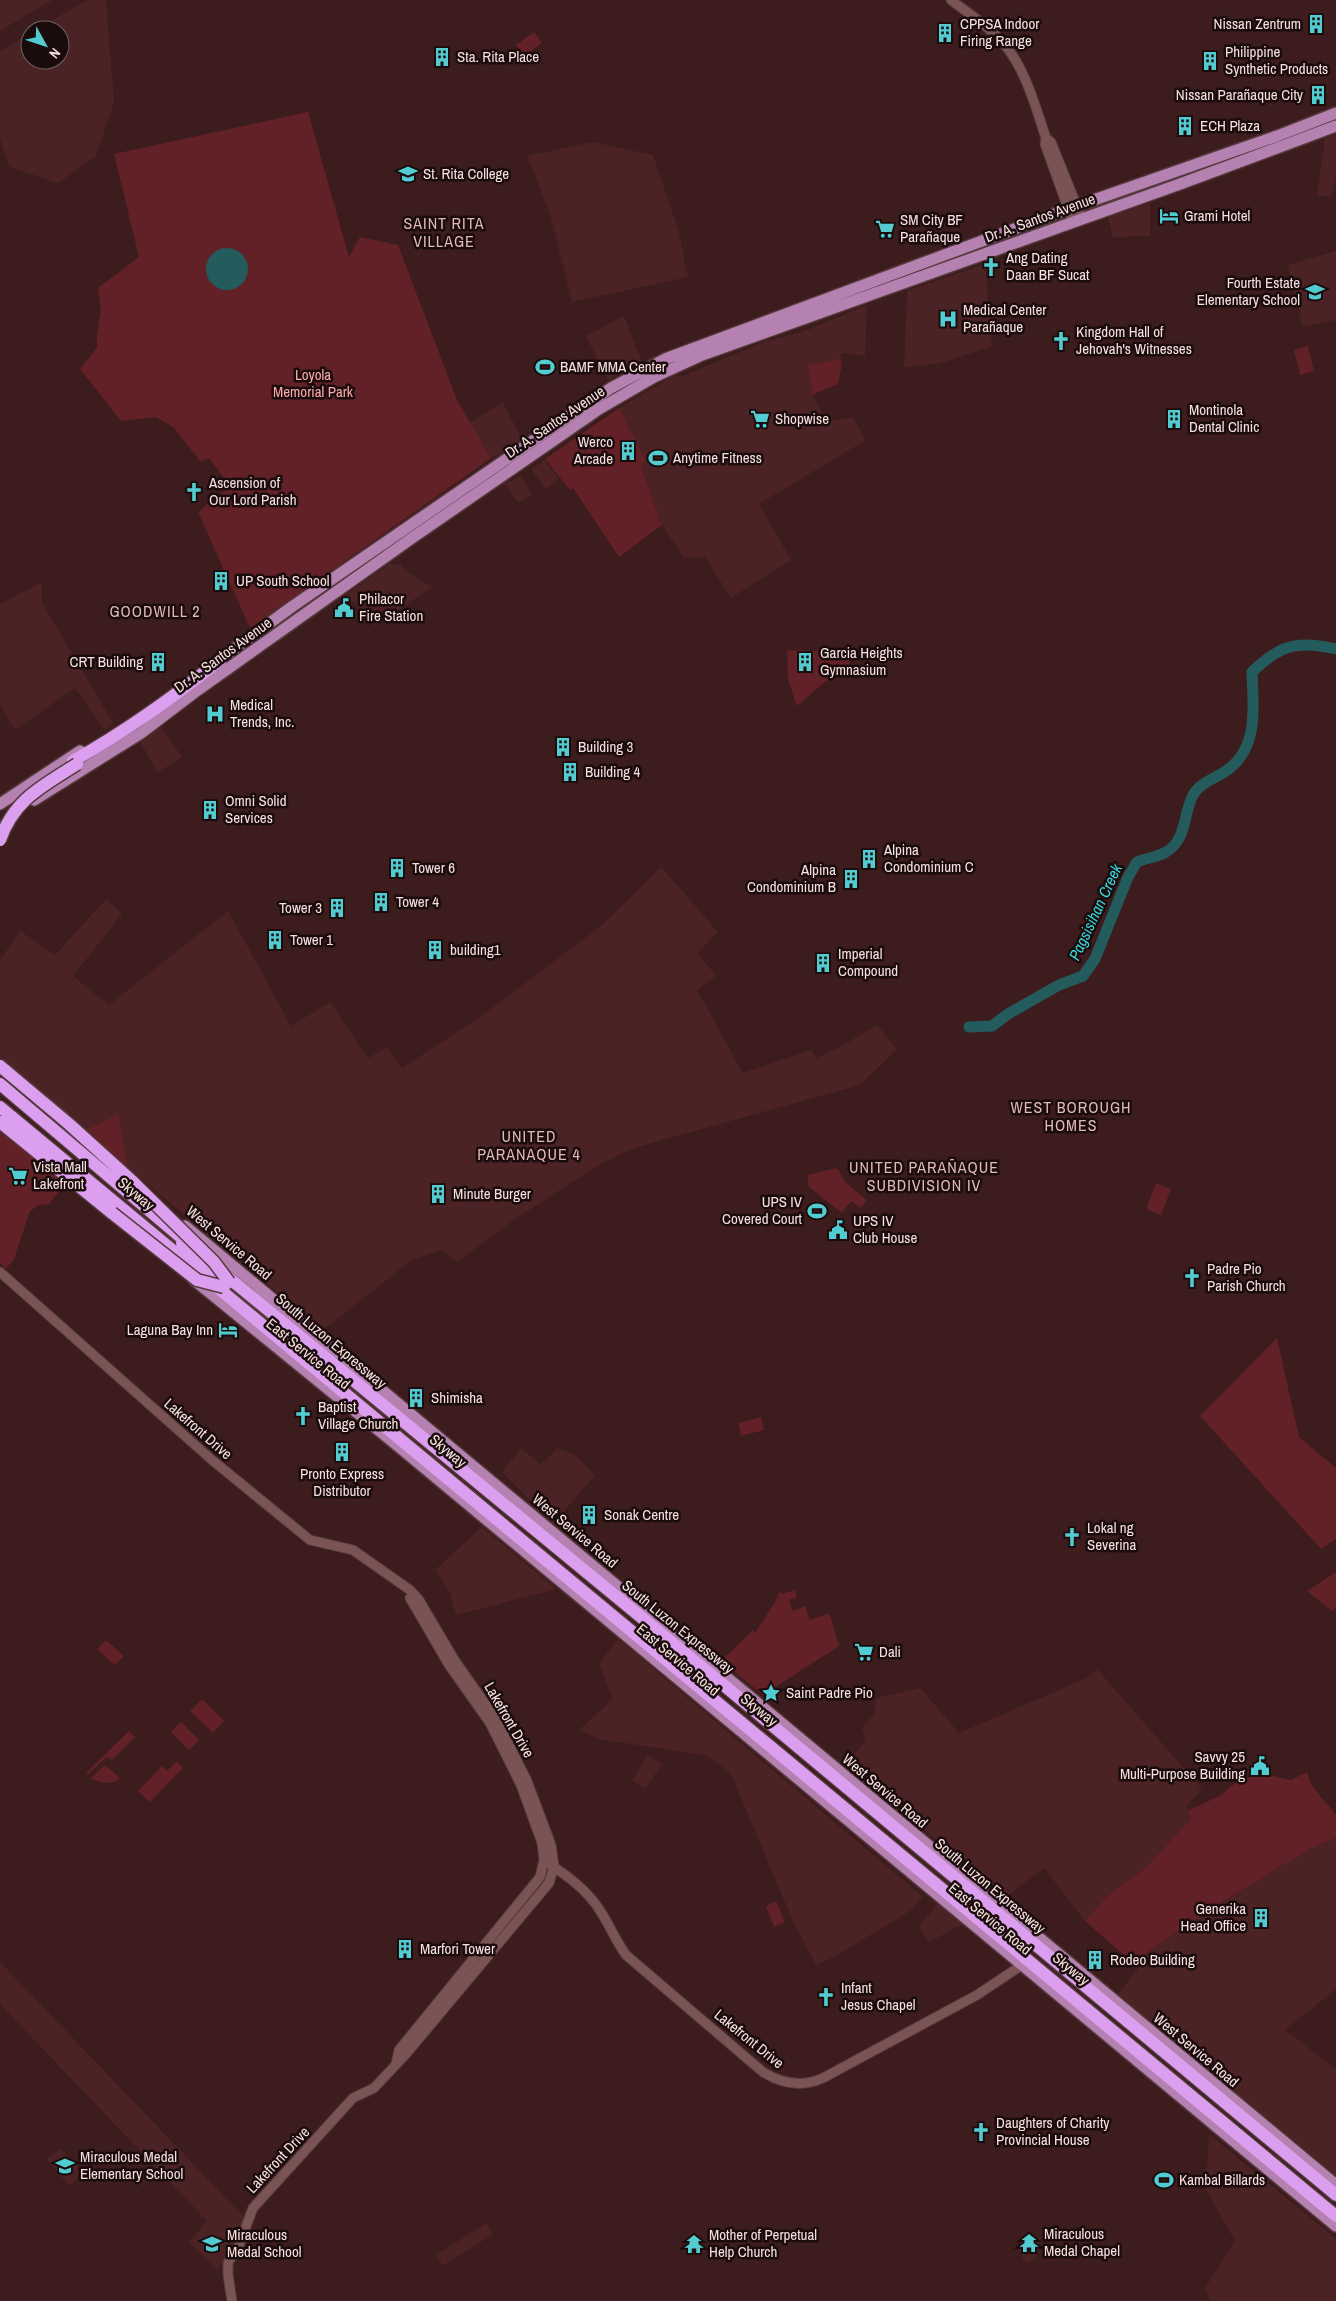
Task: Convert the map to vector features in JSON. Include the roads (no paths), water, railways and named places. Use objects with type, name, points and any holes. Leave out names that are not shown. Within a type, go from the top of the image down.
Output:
[{"type":"highway","points":[[0,840],[14,810],[30,793],[183,690],[221,659]]},
{"type":"highway","points":[[0,828],[9,811],[27,791],[195,692]]},
{"type":"highway","points":[[0,1066],[69,1124],[159,1206],[214,1262],[226,1285]]},
{"type":"highway","name":"South Luzon Expressway","points":[[0,1084],[232,1280],[726,1687],[1336,2195]]},
{"type":"highway","name":"Skyway","points":[[0,1093],[226,1285],[1336,2210]]},
{"type":"highway","name":"Skyway","points":[[0,1102],[226,1285],[1336,2201]]},
{"type":"highway","name":"South Luzon Expressway","points":[[0,1107],[1336,2216]]},
{"type":"highway","points":[[0,1122],[197,1280],[226,1285]]},
{"type":"main road","name":"Dr. A. Santos Avenue","points":[[0,824],[40,795],[141,733],[398,541],[611,388],[665,359],[1072,207],[1277,136],[1336,113]]},
{"type":"main road","name":"Dr. A. Santos Avenue","points":[[409,533],[599,409],[670,369],[702,355],[1336,126]]},
{"type":"main road","name":"Dr. A. Santos Avenue","points":[[0,804],[398,541]]},
{"type":"main road","name":"West Service Road","points":[[0,1074],[1336,2185]]},
{"type":"main road","name":"East Service Road","points":[[0,1118],[56,1161],[206,1291],[316,1378],[1336,2226]]},
{"type":"street","points":[[951,0],[990,29],[1014,58],[1032,97],[1046,138],[1044,144],[1077,220]]},
{"type":"street","name":"Lakefront Drive","points":[[0,1272],[212,1460],[310,1540],[353,1550],[410,1590],[419,1600],[455,1661],[496,1719],[533,1796],[551,1845],[554,1866],[549,1883],[406,2054],[374,2088],[353,2098],[256,2203],[239,2245],[228,2263],[232,2301]]},
{"type":"street","name":"Lakefront Drive","points":[[394,1580],[415,1604],[449,1665],[480,1706],[497,1736],[533,1816],[542,1843],[544,1860],[540,1877],[399,2050],[396,2064]]},
{"type":"street","name":"Lakefront Drive","points":[[544,1860],[579,1885],[600,1910],[616,1942],[626,1955],[764,2072],[777,2080],[788,2083],[816,2081],[823,2078],[977,1994],[1022,1965]]},
{"type":"water","points":[[227,248],[242,254],[248,269],[242,284],[227,290],[212,284],[206,269],[212,254]]},
{"type":"waterway","name":"Pagsisihan Creek","points":[[969,1027],[992,1026],[1008,1014],[1059,985],[1083,976],[1095,959],[1128,877],[1137,862],[1163,854],[1173,847],[1181,834],[1190,802],[1196,790],[1230,768],[1246,748],[1252,724],[1252,672],[1271,656],[1290,647],[1310,645],[1336,649]]},
{"type":"place","name":"Nissan Zentrum","points":[[1316,24]]},
{"type":"place","name":"CPPSA Indoor Firing Range","points":[[945,33]]},
{"type":"place","name":"Sta. Rita Place","points":[[442,57]]},
{"type":"place","name":"Philippine Synthetic Products","points":[[1210,61]]},
{"type":"place","name":"Nissan Parañaque City","points":[[1318,95]]},
{"type":"place","name":"ECH Plaza","points":[[1185,126]]},
{"type":"place","name":"St. Rita College","points":[[408,174]]},
{"type":"place","name":"Grami Hotel","points":[[1169,216]]},
{"type":"place","name":"SM City BF Parañaque","points":[[885,229]]},
{"type":"place","name":"Ang Dating Daan BF Sucat","points":[[991,267]]},
{"type":"place","name":"Fourth Estate Elementary School","points":[[1315,292]]},
{"type":"place","name":"Medical Center Parañaque","points":[[948,319]]},
{"type":"place","name":"Kingdom Hall of Jehovah's Witnesses","points":[[1061,341]]},
{"type":"place","name":"BAMF MMA Center","points":[[545,367]]},
{"type":"place","name":"Shopwise","points":[[760,419]]},
{"type":"place","name":"Montinola Dental Clinic","points":[[1174,419]]},
{"type":"place","name":"Werco Arcade","points":[[628,451]]},
{"type":"place","name":"Anytime Fitness","points":[[658,458]]},
{"type":"place","name":"Ascension of Our Lord Parish","points":[[194,492]]},
{"type":"place","name":"UP South School","points":[[221,581]]},
{"type":"place","name":"Philacor Fire Station","points":[[344,608]]},
{"type":"place","name":"CRT Building","points":[[158,662]]},
{"type":"place","name":"Garcia Heights Gymnasium","points":[[805,662]]},
{"type":"place","name":"Medical Trends, Inc.","points":[[215,714]]},
{"type":"place","name":"Building 3","points":[[563,747]]},
{"type":"place","name":"Building 4","points":[[570,772]]},
{"type":"place","name":"Omni Solid Services","points":[[210,810]]},
{"type":"place","name":"Alpina Condominium C","points":[[869,859]]},
{"type":"place","name":"Tower 6","points":[[397,868]]},
{"type":"place","name":"Alpina Condominium B","points":[[851,879]]},
{"type":"place","name":"Tower 4","points":[[381,902]]},
{"type":"place","name":"Tower 3","points":[[337,908]]},
{"type":"place","name":"Tower 1","points":[[275,940]]},
{"type":"place","name":"building1","points":[[435,950]]},
{"type":"place","name":"Imperial Compound","points":[[823,963]]},
{"type":"place","name":"Vista Mall Lakefront","points":[[18,1176]]},
{"type":"place","name":"Minute Burger","points":[[438,1194]]},
{"type":"place","name":"UPS IV Covered Court","points":[[817,1211]]},
{"type":"place","name":"UPS IV Club House","points":[[838,1230]]},
{"type":"place","name":"Padre Pio Parish Church","points":[[1192,1278]]},
{"type":"place","name":"Laguna Bay Inn","points":[[228,1330]]},
{"type":"place","name":"Shimisha","points":[[416,1398]]},
{"type":"place","name":"Baptist Village Church","points":[[303,1416]]},
{"type":"place","name":"Pronto Express Distributor","points":[[342,1452]]},
{"type":"place","name":"Sonak Centre","points":[[589,1515]]},
{"type":"place","name":"Lokal ng Severina","points":[[1072,1537]]},
{"type":"place","name":"Dali","points":[[864,1652]]},
{"type":"place","name":"Saint Padre Pio","points":[[771,1693]]},
{"type":"place","name":"Savvy 25 Multi-Purpose Building","points":[[1260,1766]]},
{"type":"place","name":"Generika Head Office","points":[[1261,1918]]},
{"type":"place","name":"Marfori Tower","points":[[405,1949]]},
{"type":"place","name":"Rodeo Building","points":[[1095,1960]]},
{"type":"place","name":"Infant Jesus Chapel","points":[[826,1997]]},
{"type":"place","name":"Daughters of Charity Provincial House","points":[[981,2132]]},
{"type":"place","name":"Miraculous Medal Elementary School","points":[[65,2166]]},
{"type":"place","name":"Kambal Billards","points":[[1164,2180]]},
{"type":"place","name":"Miraculous Medal Chapel","points":[[1029,2243]]},
{"type":"place","name":"Miraculous Medal School","points":[[212,2244]]},
{"type":"place","name":"Mother of Perpetual Help Church","points":[[694,2244]]},
{"type":"district","name":"SAINT RITA VILLAGE","points":[[444,232]]},
{"type":"district","name":"GOODWILL 2","points":[[155,611]]},
{"type":"district","name":"WEST BOROUGH HOMES","points":[[1071,1116]]},
{"type":"district","name":"UNITED PARANAQUE 4","points":[[529,1145]]},
{"type":"district","name":"UNITED PARAÑAQUE SUBDIVISION IV","points":[[924,1176]]},
{"type":"park label","name":"Loyola Memorial Park","points":[[313,384]]}]
